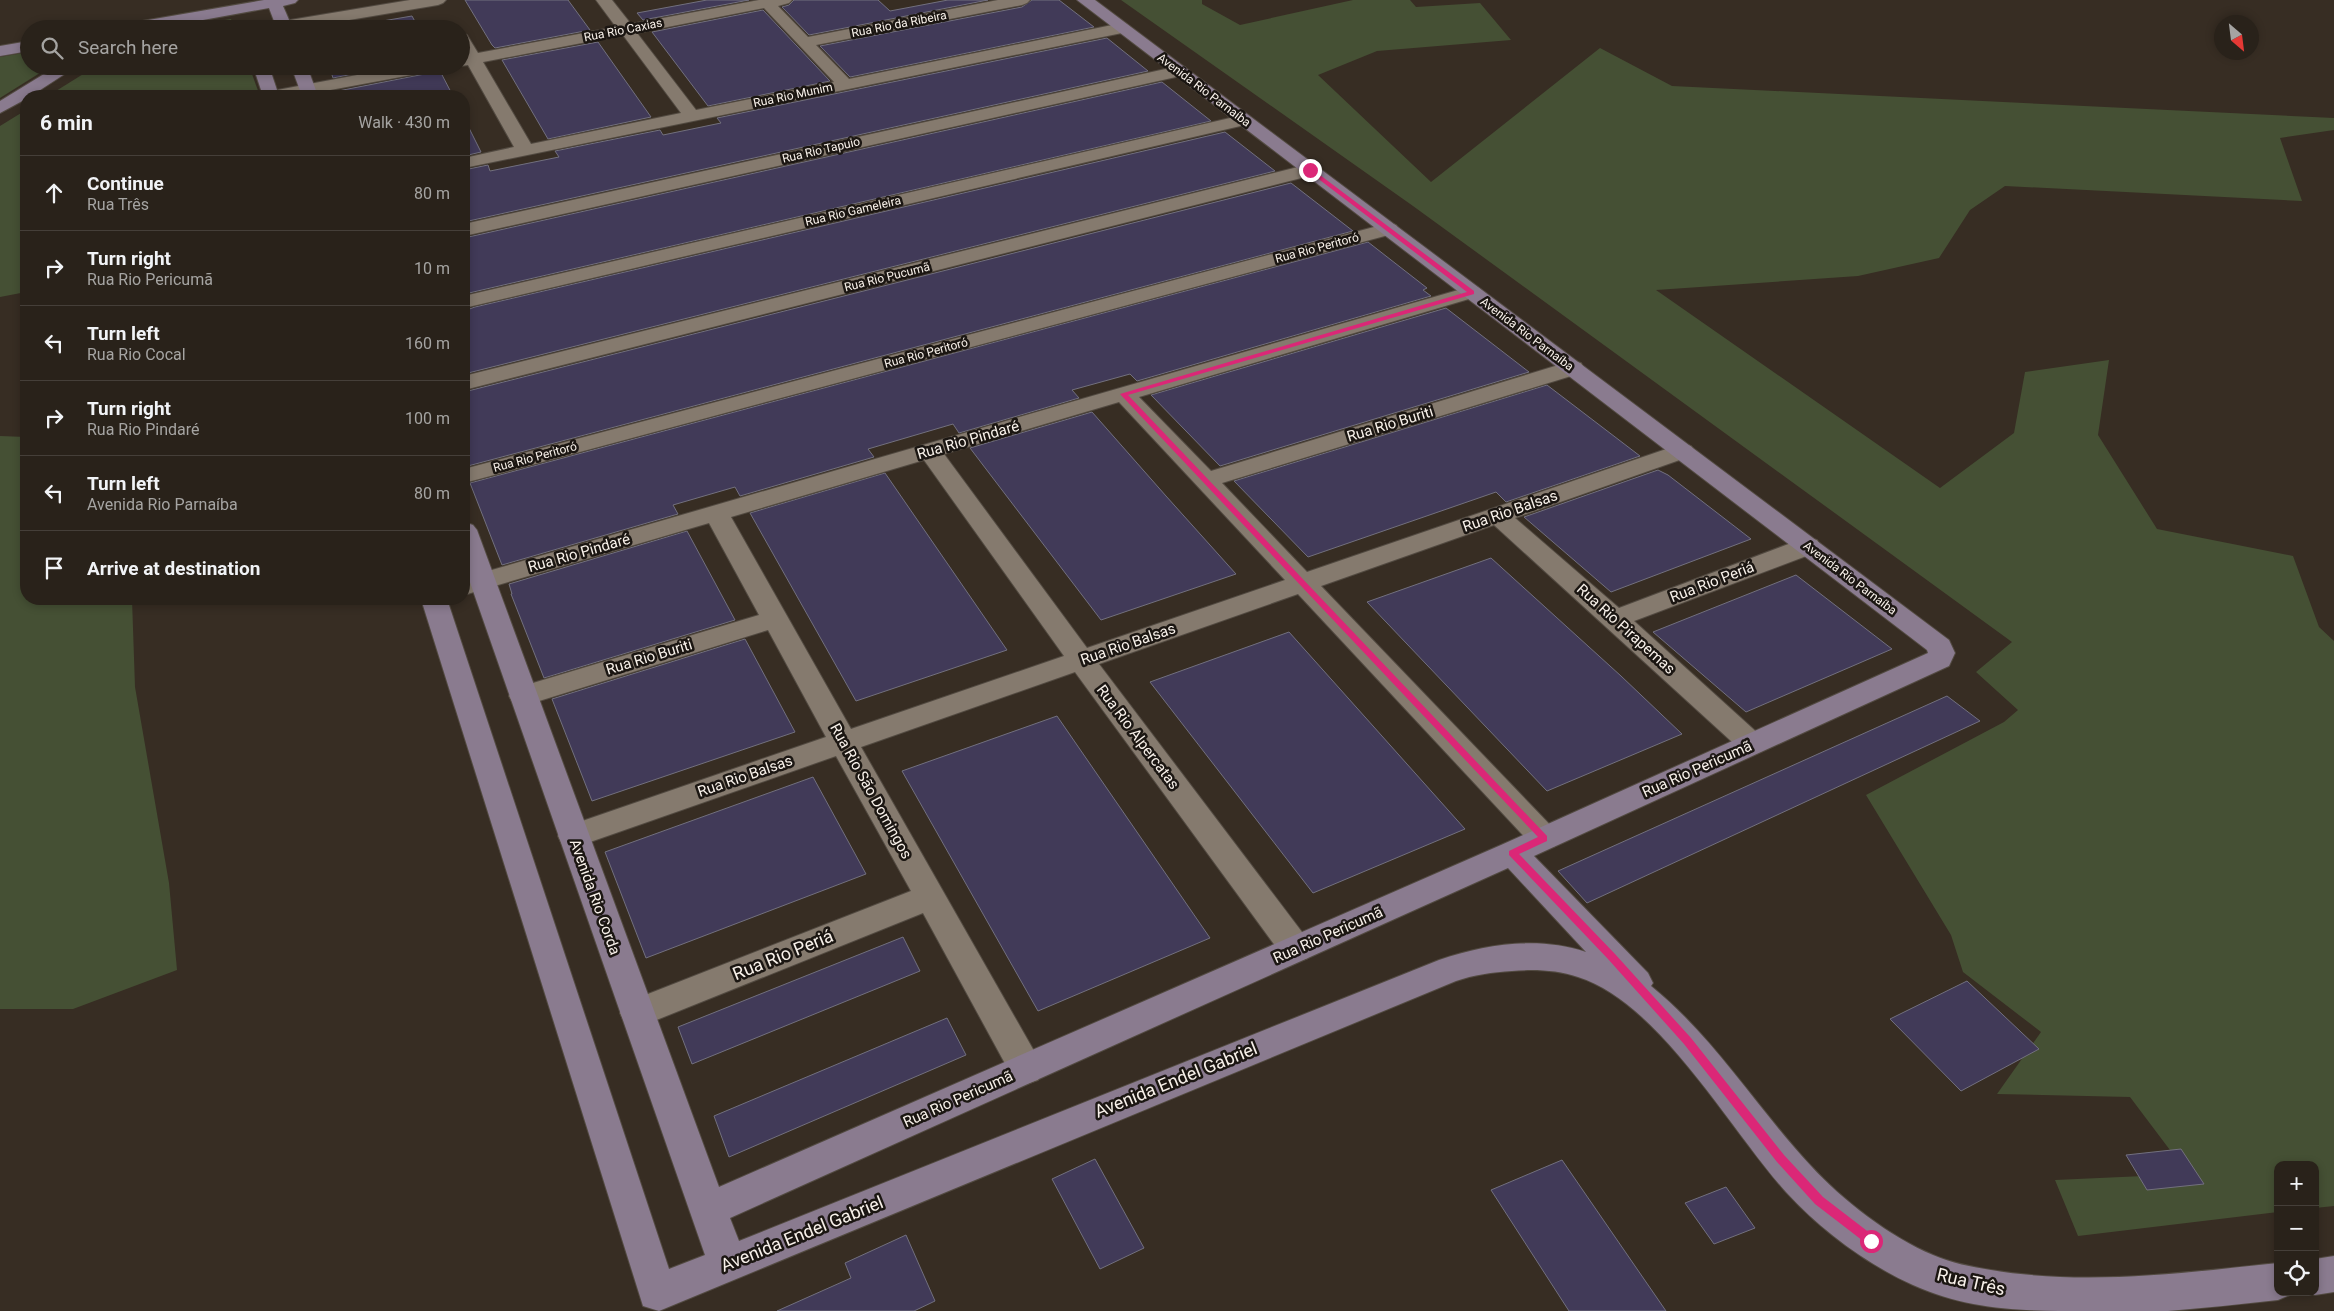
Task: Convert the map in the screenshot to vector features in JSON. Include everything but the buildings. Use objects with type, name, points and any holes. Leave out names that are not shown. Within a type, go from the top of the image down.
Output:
[{"type":"street","points":[[181,20],[243,10],[273,1],[290,0]]},
{"type":"street","points":[[328,20],[439,0],[450,20]]},
{"type":"street","points":[[604,0],[692,116]]},
{"type":"street","name":"Rua Rio Caxias","points":[[470,59],[784,0]]},
{"type":"street","name":"Rua Rio da Ribeira","points":[[805,42],[1022,0]]},
{"type":"street","name":"Avenida Rio Parnaíba","points":[[1085,0],[1938,644],[1942,652]]},
{"type":"street","points":[[273,1],[281,20]]},
{"type":"street","points":[[766,3],[845,84]]},
{"type":"street","name":"Rua Rio Munim","points":[[470,162],[1122,28]]},
{"type":"street","points":[[0,51],[20,48]]},
{"type":"street","points":[[470,65],[525,150]]},
{"type":"street","name":"Rua Rio Tapuio","points":[[470,229],[1179,71]]},
{"type":"street","points":[[30,90],[54,75]]},
{"type":"street","points":[[264,75],[270,90]]},
{"type":"street","points":[[302,75],[308,90]]},
{"type":"street","points":[[323,90],[392,75]]},
{"type":"street","points":[[0,108],[20,96]]},
{"type":"street","name":"Rua Rio Gameleira","points":[[470,301],[1243,120]]},
{"type":"street","name":"Rua Rio Pucumã","points":[[470,382],[1310,170]]},
{"type":"street","name":"Rua Rio Peritoró","points":[[470,474],[1389,229]]},
{"type":"street","name":"Rua Rio Pindaré","points":[[473,584],[1472,292]]},
{"type":"street","name":"Rua Rio Buriti","points":[[1206,480],[1573,368]]},
{"type":"street","points":[[1124,394],[1304,582],[1544,838]]},
{"type":"street","name":"Rua Rio Alpercatas","points":[[930,451],[1081,660],[1296,949]]},
{"type":"street","name":"Rua Rio Balsas","points":[[573,836],[1683,451]]},
{"type":"street","name":"Rua Rio São Domingos","points":[[716,513],[1026,1069]]},
{"type":"street","name":"Rua Rio Pirapemas","points":[[1497,515],[1752,744]]},
{"type":"street","name":"Rua Rio Periá","points":[[1615,619],[1808,546]]},
{"type":"street","name":"Avenida Rio Corda","points":[[470,566],[473,584],[523,696],[728,1264]]},
{"type":"street","name":"Avenida Endel Gabriel","points":[[436,605],[657,1293],[1410,985],[1464,965],[1502,958],[1538,956],[1594,968],[1619,981],[1651,1006],[1688,1041]]},
{"type":"street","name":"Rua Rio Buriti","points":[[523,696],[775,619]]},
{"type":"street","name":"Rua Rio Pericumã","points":[[708,1210],[1512,853],[1939,659],[1942,652]]},
{"type":"street","name":"Rua Três","points":[[1512,853],[1612,956],[1688,1041],[1780,1159],[1819,1201],[1871,1241],[1928,1272],[1965,1284],[2031,1295],[2137,1297],[2274,1281]]},
{"type":"street","name":"Rua Rio Periá","points":[[637,1013],[930,897]]},
{"type":"street","points":[[2319,1276],[2334,1274]]},
{"type":"street","points":[[2096,1311],[2137,1297]]},
{"type":"green space","points":[[1121,0],[1202,0],[1202,4],[1240,25],[1353,0],[1410,0],[1416,7],[1480,3],[1511,40],[1377,51],[1318,75],[1431,182],[1600,48],[1672,86],[2334,118],[2334,130],[2280,138],[2302,201],[2005,186],[1970,210],[1939,258],[1858,276],[1656,290],[1940,488],[2014,433],[2025,372],[2109,360],[2098,435],[2157,529],[2293,556],[2319,627],[2334,641],[2334,1206],[2319,1208],[2319,1161],[2274,1161],[2274,1212],[2078,1236],[2055,1180],[2188,1174],[2130,1097],[1997,1094],[2041,1032],[1963,972],[1951,935],[1866,795],[2004,722],[2018,710],[1976,672],[2012,642],[1413,206]]},
{"type":"green space","points":[[20,54],[20,75],[37,75],[0,98],[0,57]]},
{"type":"green space","points":[[82,75],[252,75],[258,90],[58,90]]},
{"type":"green space","points":[[20,114],[20,293],[0,297],[0,126]]},
{"type":"green space","points":[[0,436],[20,437],[20,605],[132,605],[135,687],[169,883],[177,970],[73,1009],[0,1009]]},
{"type":"route","points":[[1310,170],[1472,292],[1124,394],[1304,582],[1544,838],[1512,853],[1612,956],[1688,1041],[1780,1159],[1819,1201],[1871,1241]]}]
